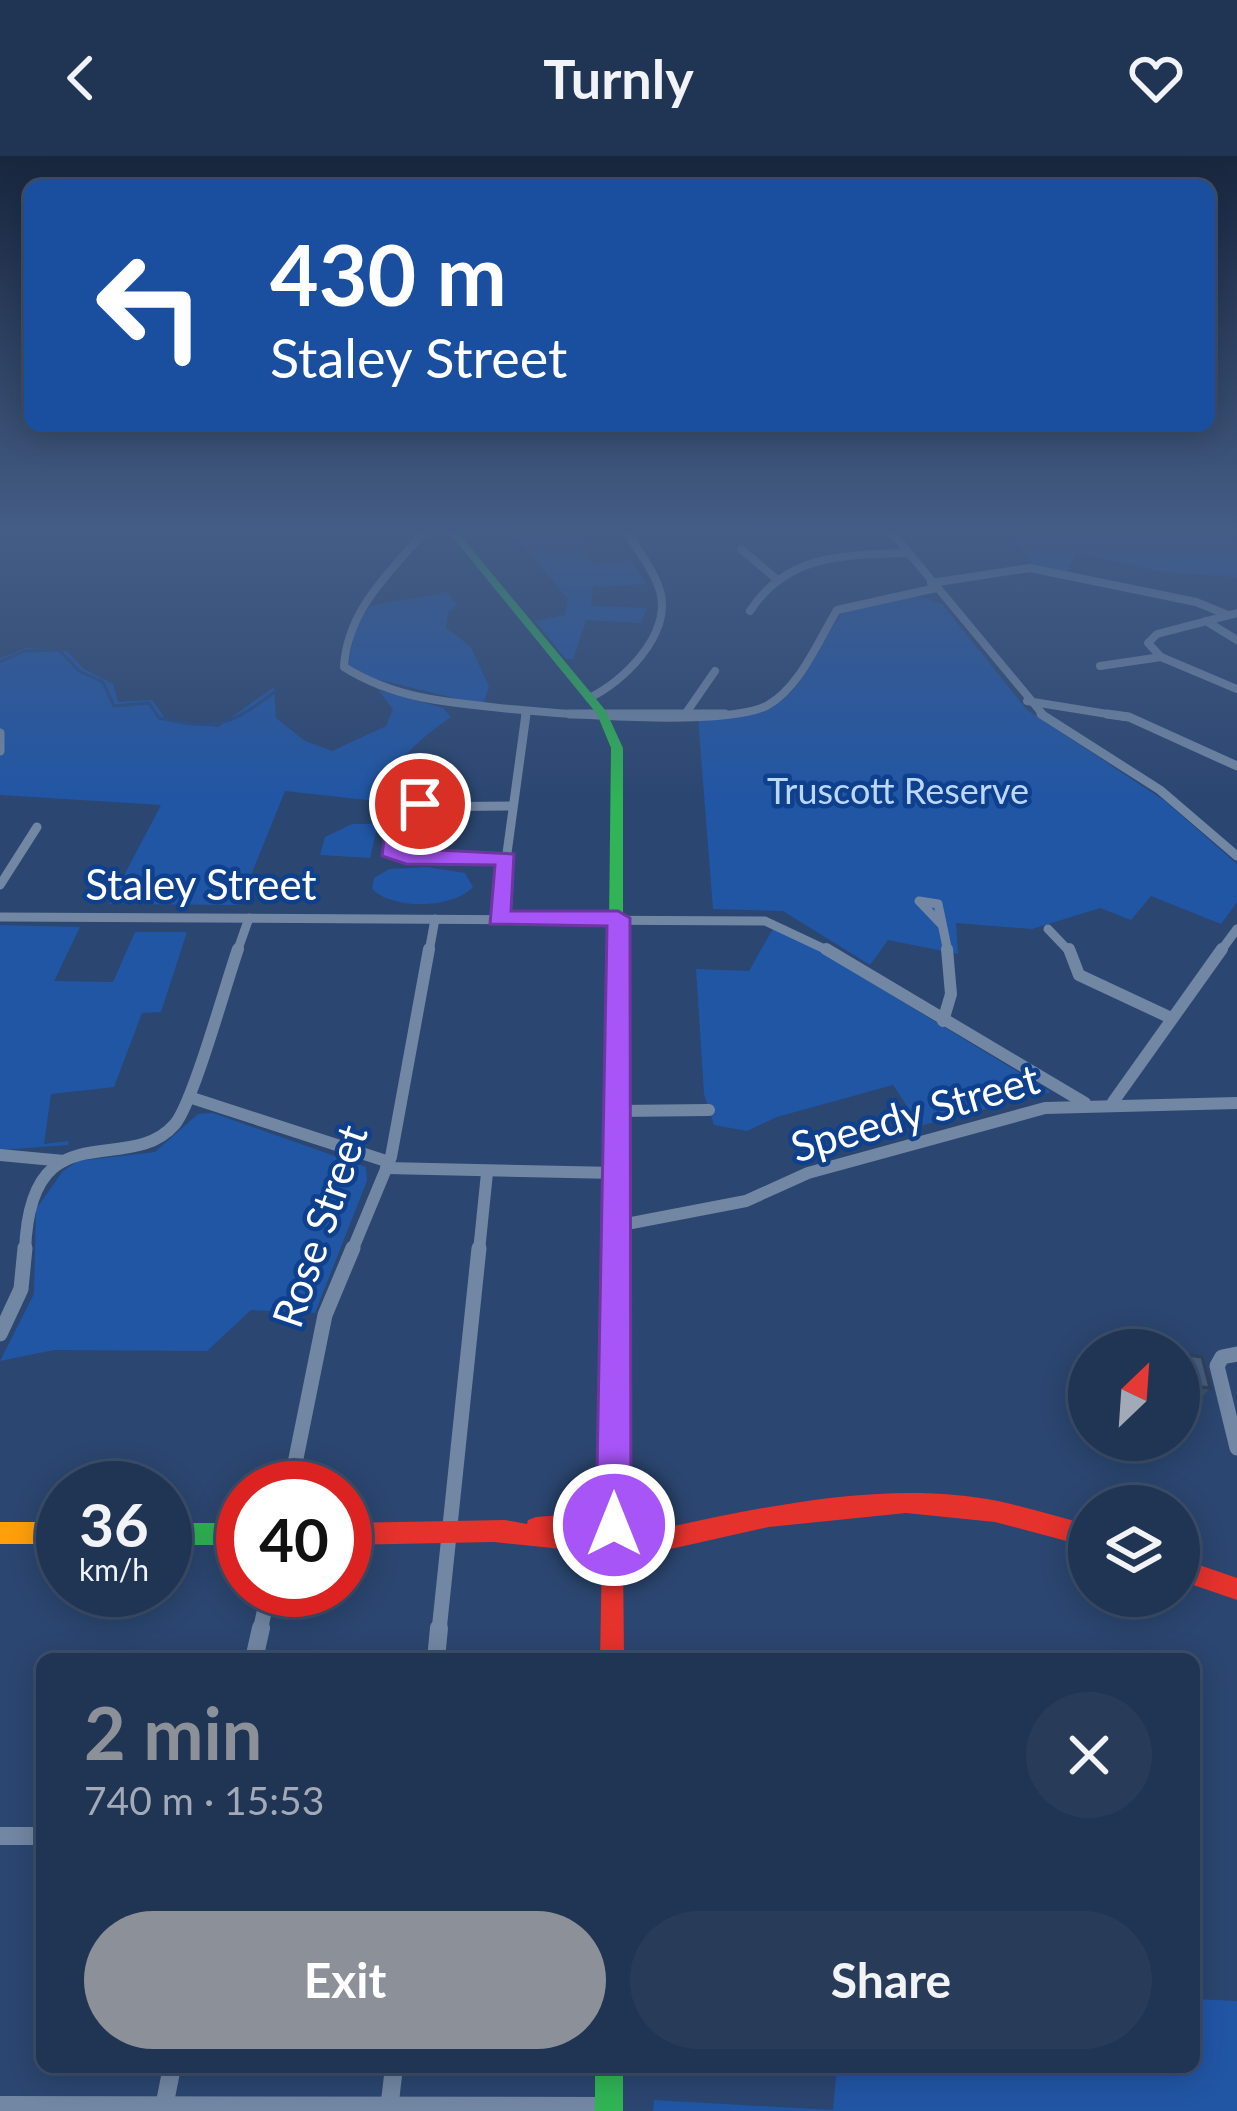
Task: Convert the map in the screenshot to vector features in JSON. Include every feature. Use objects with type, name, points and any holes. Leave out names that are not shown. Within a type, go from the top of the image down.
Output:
[{"type":"street","points":[[356,620],[350,628],[343,664],[351,675],[434,699],[526,712],[599,705],[686,713],[770,706],[785,694],[831,620]]},
{"type":"street","points":[[526,620],[599,705],[624,745],[619,788],[612,1653]]},
{"type":"street","points":[[599,705],[658,620]]},
{"type":"street","points":[[962,620],[1027,701],[1160,790],[1237,856]]},
{"type":"street","points":[[1237,640],[1207,621],[1152,637],[1149,645],[1161,657],[1237,689]]},
{"type":"street","points":[[1100,666],[1161,657]]},
{"type":"street","points":[[686,713],[715,671]]},
{"type":"street","points":[[1027,701],[1129,717],[1237,766]]},
{"type":"street","points":[[498,919],[526,712]]},
{"type":"street","points":[[0,733],[0,751]]},
{"type":"street","points":[[506,858],[406,857],[388,847],[398,815],[415,805],[512,806]]},
{"type":"street","points":[[0,885],[37,827]]},
{"type":"street","name":"Staley Street","points":[[0,917],[741,919],[782,925],[1085,1103]]},
{"type":"street","points":[[0,1155],[64,1161],[161,1136],[176,1124],[249,918]]},
{"type":"street","name":"Rose Street","points":[[296,1461],[326,1315],[388,1165],[435,919]]},
{"type":"street","points":[[941,924],[951,995],[943,1021]]},
{"type":"street","points":[[1048,929],[1069,949],[1079,976],[1172,1018]]},
{"type":"street","points":[[1113,1102],[1237,929]]},
{"type":"street","points":[[188,1097],[222,1104],[388,1165],[487,1173],[616,1173]]},
{"type":"street","name":"Speedy Street","points":[[616,1226],[746,1201],[849,1161],[1034,1111],[1085,1103],[1237,1103]]},
{"type":"street","points":[[617,1111],[709,1110]]},
{"type":"street","points":[[0,1334],[22,1284],[20,1240],[28,1207],[64,1161]]},
{"type":"street","points":[[437,1653],[487,1173]]},
{"type":"street","points":[[1237,1354],[1222,1357],[1217,1366],[1237,1448]]},
{"type":"street","points":[[496,1532],[613,1546],[690,1529],[867,1502],[946,1501],[1007,1509],[1068,1529]]},
{"type":"street","points":[[372,1534],[614,1525],[648,1531],[690,1529]]},
{"type":"street","points":[[0,1532],[36,1533]]},
{"type":"street","points":[[1200,1576],[1237,1589]]},
{"type":"street","points":[[255,1653],[263,1617]]},
{"type":"street","points":[[0,1836],[36,1836]]},
{"type":"street","points":[[165,2102],[171,2073]]},
{"type":"street","points":[[389,2110],[393,2073]]},
{"type":"street","points":[[0,2105],[165,2102],[389,2110],[609,2109],[610,2073]]},
{"type":"green space","points":[[360,620],[447,620],[446,628],[470,646],[489,686],[483,705],[355,674],[348,667]]},
{"type":"green space","points":[[586,620],[573,659],[566,659],[535,621]]},
{"type":"green space","name":"Truscott Reserve","points":[[837,620],[955,620],[1027,710],[1165,801],[1237,864],[1237,902],[1221,924],[1151,896],[1131,920],[1100,908],[1032,929],[956,923],[958,954],[888,940],[870,965],[783,911],[713,909],[698,718],[760,710],[779,702],[792,692]]},
{"type":"green space","points":[[27,648],[67,651],[84,669],[113,684],[118,702],[152,700],[165,718],[218,727],[274,687],[276,718],[305,741],[332,751],[386,726],[393,709],[378,690],[443,708],[451,717],[408,753],[385,802],[285,791],[239,905],[109,904],[161,805],[0,795],[0,658]]},
{"type":"green space","points":[[352,824],[378,824],[370,858],[320,855],[325,837]]},
{"type":"green space","points":[[427,867],[465,873],[473,887],[451,900],[422,904],[394,901],[372,889],[374,878],[389,869]]},
{"type":"green space","points":[[0,925],[80,927],[54,981],[113,982],[135,932],[187,932],[161,1012],[142,1013],[114,1087],[51,1094],[44,1144],[69,1141],[68,1145],[0,1150]]},
{"type":"green space","points":[[774,927],[1051,1092],[920,1126],[893,1085],[777,1117],[747,1131],[714,1125],[704,1094],[696,969],[749,971]]},
{"type":"green space","points":[[213,1113],[366,1167],[367,1181],[315,1313],[251,1310],[207,1351],[54,1350],[0,1361],[34,1294],[36,1209],[63,1171],[78,1161],[155,1152],[198,1114]]},
{"type":"green space","points":[[1200,1999],[1237,2001],[1237,2111],[653,2111],[654,2100],[833,2110],[836,2073],[1200,2073]]},
{"type":"building","points":[[1200,1357],[1202,1357],[1210,1388],[1200,1387]]},
{"type":"waterway","points":[[0,662],[25,651],[59,650],[79,671],[103,682],[114,706],[149,703],[159,718],[195,724],[234,718],[277,690]]},
{"type":"traffic: fast","points":[[525,620],[602,713],[617,748],[613,1459]]},
{"type":"traffic: fast","points":[[192,1534],[216,1534]]},
{"type":"traffic: fast","points":[[609,2073],[609,2111]]},
{"type":"traffic: slow","points":[[0,1533],[36,1533]]},
{"type":"traffic: jam","points":[[612,1653],[613,1459]]},
{"type":"traffic: jam","points":[[496,1532],[635,1546],[769,1516],[906,1503],[995,1511],[1068,1530]]},
{"type":"traffic: jam","points":[[536,1528],[595,1522],[665,1530]]},
{"type":"traffic: jam","points":[[372,1533],[505,1531]]},
{"type":"traffic: jam","points":[[1200,1576],[1237,1589]]},
{"type":"route","points":[[420,804],[398,815],[390,852],[406,857],[506,858],[498,919],[618,918],[614,1525]]}]
